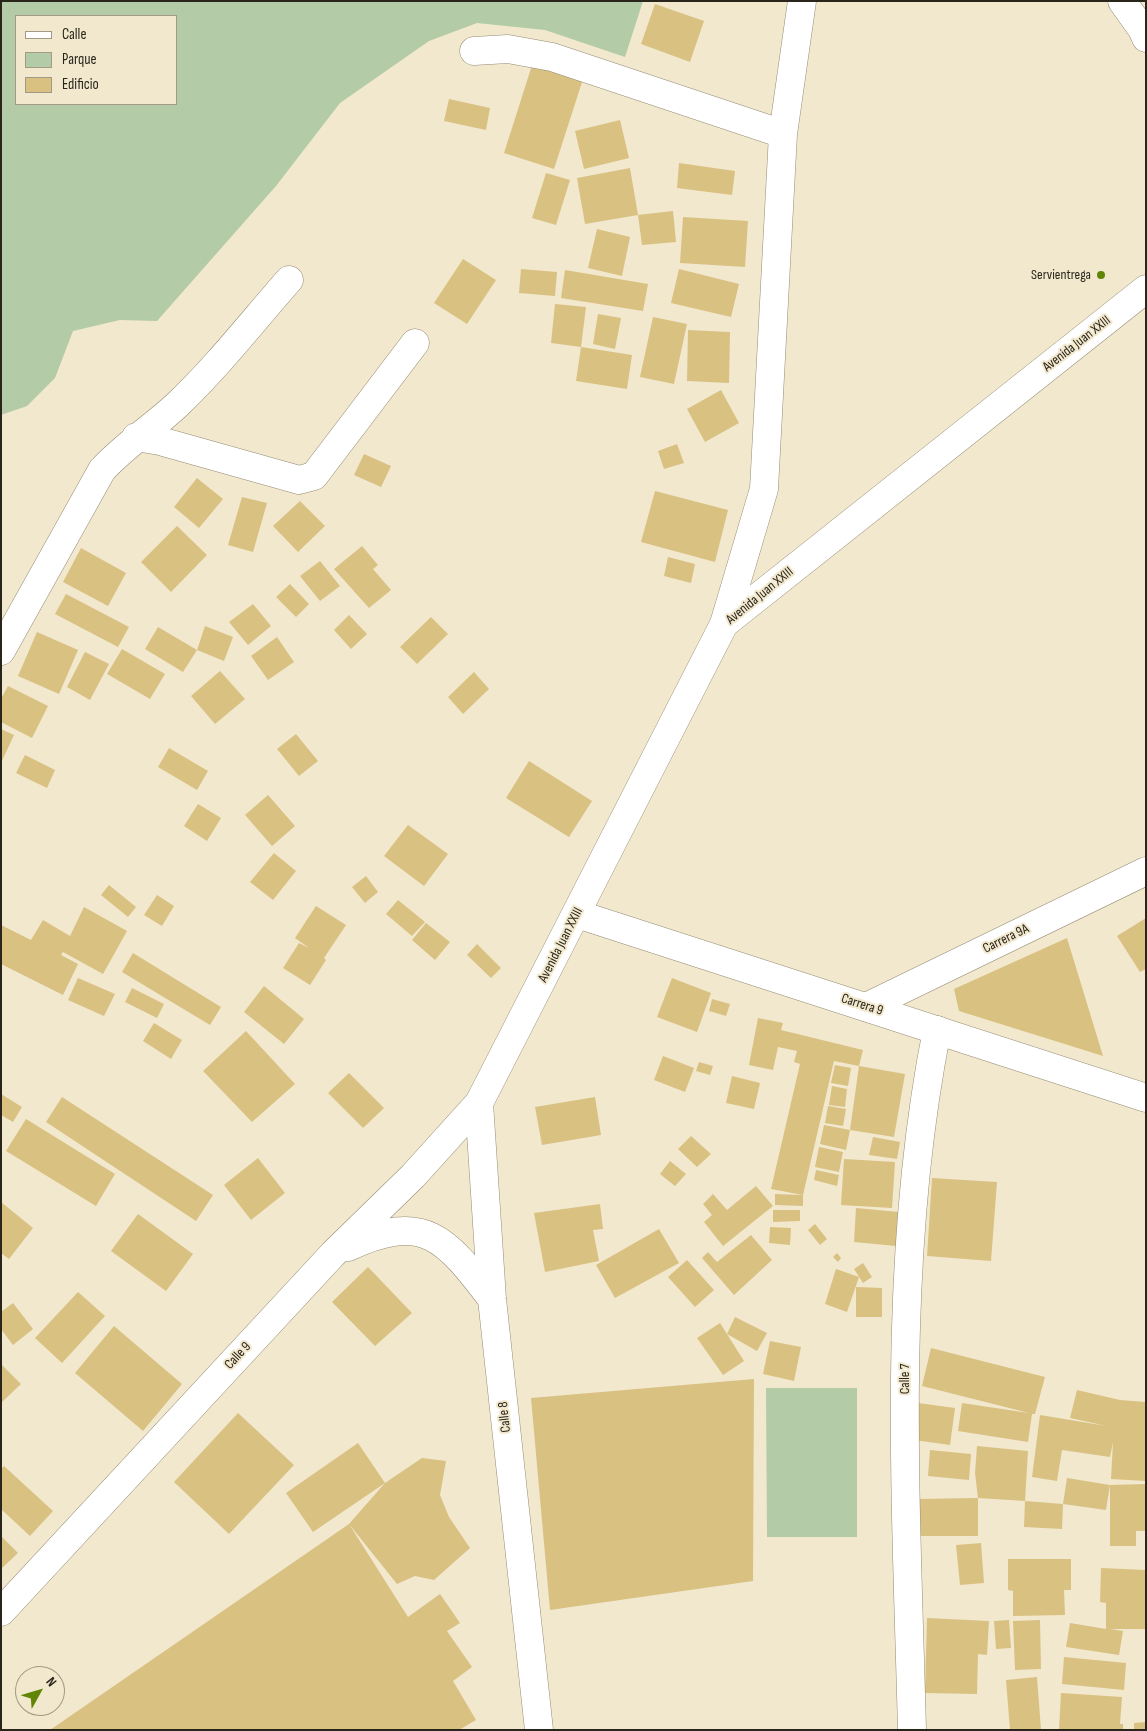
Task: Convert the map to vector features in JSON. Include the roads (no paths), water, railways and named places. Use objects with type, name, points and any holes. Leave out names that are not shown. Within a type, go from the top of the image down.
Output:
[{"type":"street","points":[[724,624],[764,489],[784,134],[802,1]]},
{"type":"street","points":[[1122,1],[1142,28],[1146,38]]},
{"type":"street","points":[[474,51],[508,49],[552,57],[784,134]]},
{"type":"street","points":[[1,651],[102,470],[136,437],[169,411],[204,378],[289,280]]},
{"type":"street","name":"Avenida Juan XXIII","points":[[479,1103],[724,624],[1146,290]]},
{"type":"street","points":[[136,437],[160,441],[298,480],[314,476],[326,463],[415,343]]},
{"type":"street","name":"Carrera 9A","points":[[866,1007],[1146,871]]},
{"type":"street","name":"Carrera 9","points":[[577,914],[1146,1098]]},
{"type":"street","name":"Calle 7","points":[[912,1730],[904,1328],[911,1203],[925,1087],[937,1030]]},
{"type":"street","name":"Calle 9","points":[[1,1612],[333,1254],[413,1176],[479,1103]]},
{"type":"street","name":"Calle 8","points":[[479,1103],[492,1299],[539,1730]]},
{"type":"street","points":[[333,1254],[368,1237],[395,1230],[424,1232],[445,1245],[467,1266],[492,1299]]},
{"type":"place","name":"Servientrega","points":[[1101,275]]}]
